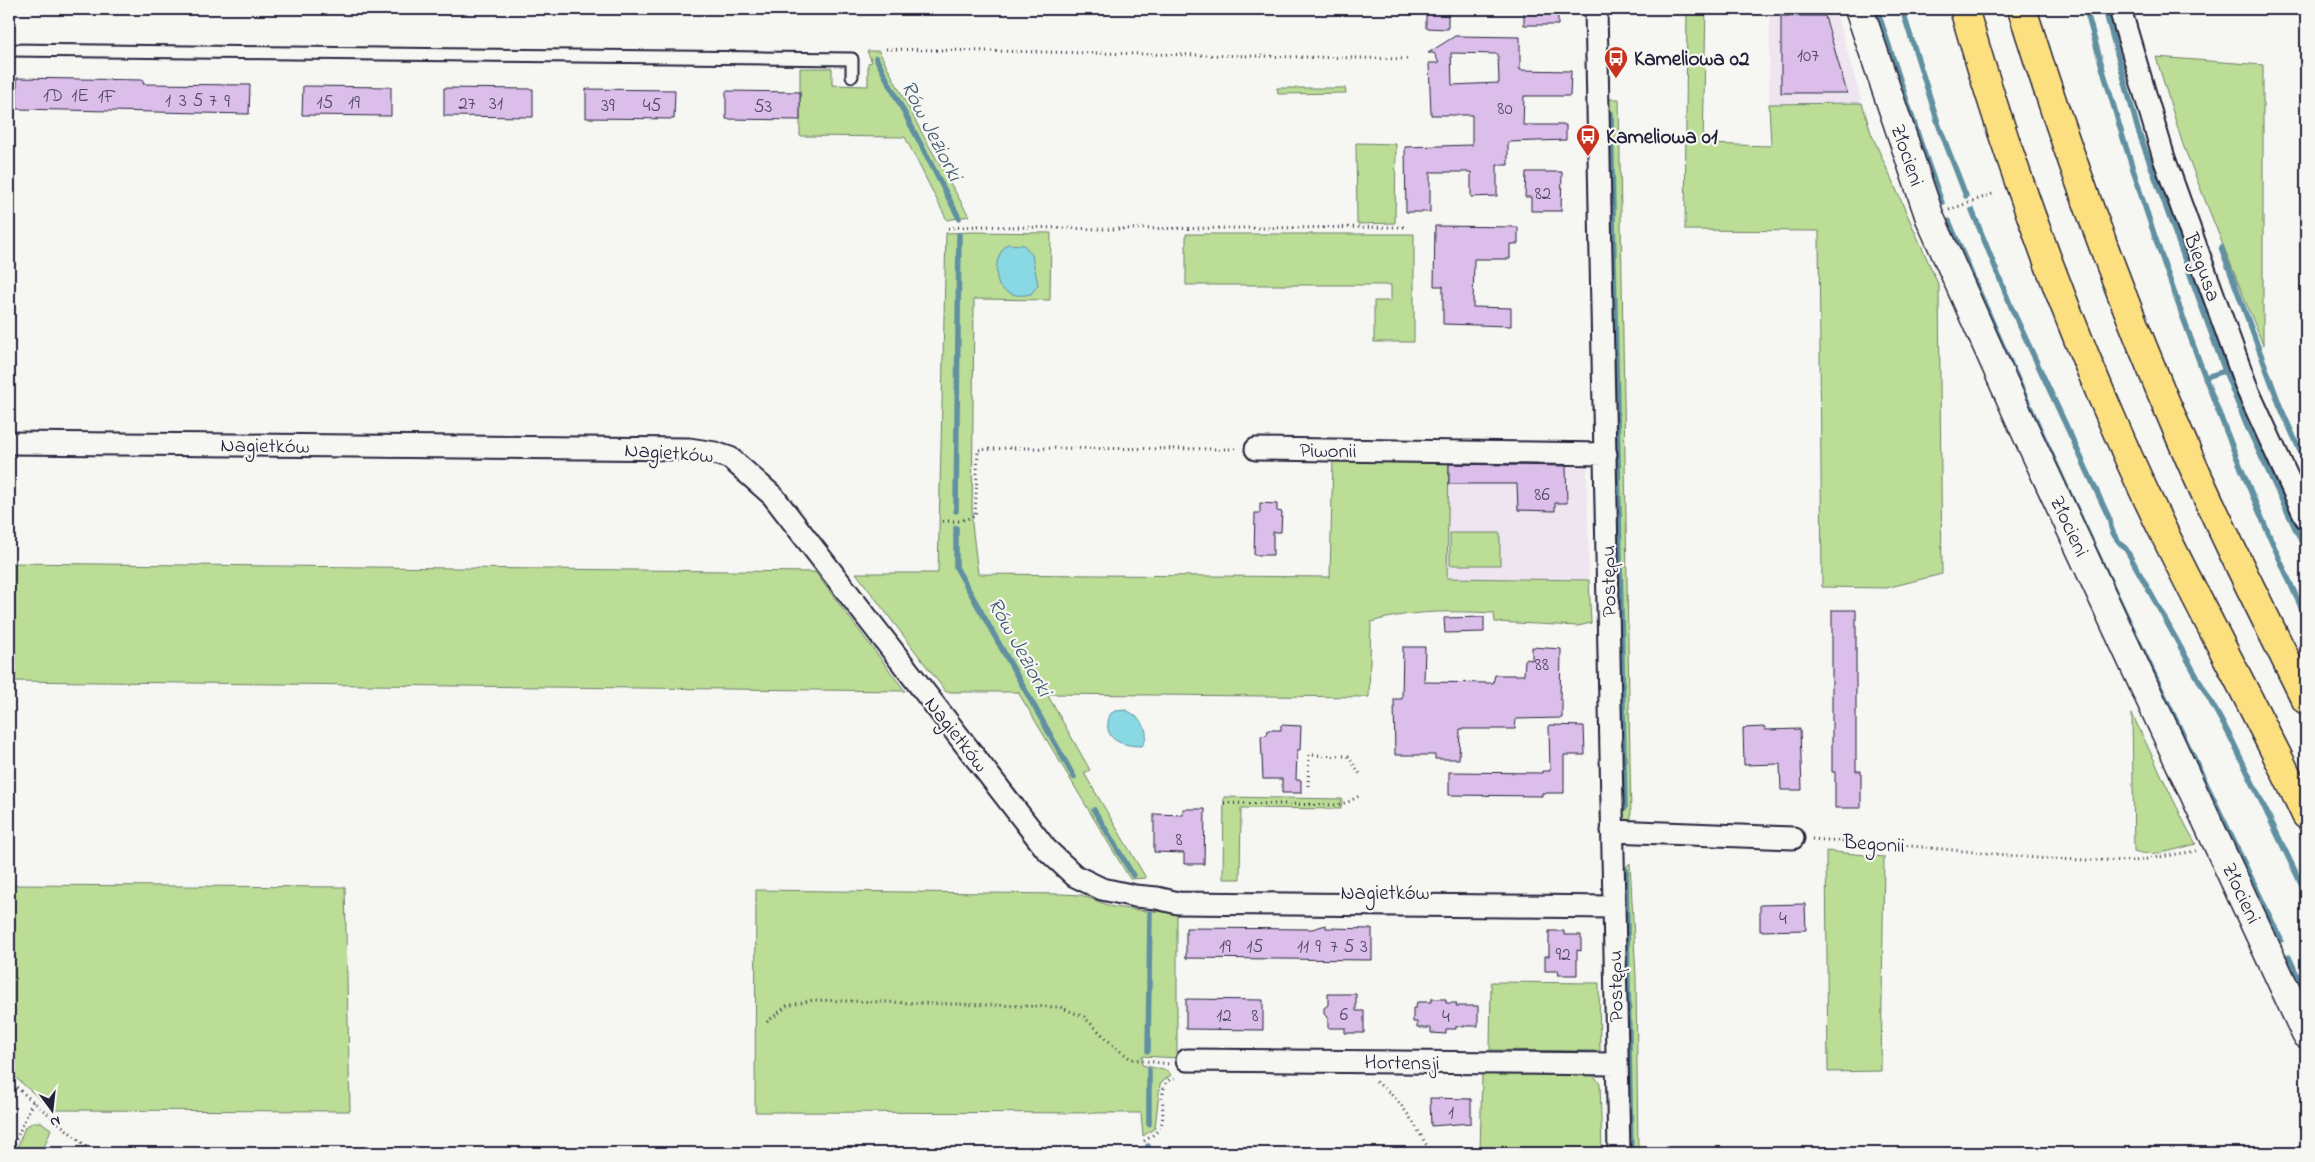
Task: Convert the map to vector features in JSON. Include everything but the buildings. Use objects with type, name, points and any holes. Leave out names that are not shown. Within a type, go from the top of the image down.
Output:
[{"type":"highway","points":[[1964,9],[1988,91],[2044,251],[2119,437],[2178,563],[2306,815]]},
{"type":"highway","points":[[2022,9],[2054,112],[2135,330],[2183,443],[2306,700]]},
{"type":"street","name":"Postępu","points":[[1596,9],[1619,1153]]},
{"type":"street","name":"Złocieni","points":[[1859,9],[1930,218],[2023,426],[2306,1034]]},
{"type":"street","name":"Biegusa","points":[[2120,9],[2164,158],[2248,391],[2306,518]]},
{"type":"street","name":"Nagietków","points":[[9,443],[689,449],[716,453],[730,458],[773,496],[1046,849],[1062,865],[1088,883],[1116,893],[1157,898],[1178,903],[1614,900]]},
{"type":"street","name":"Piwonii","points":[[1256,449],[1606,454]]},
{"type":"street","points":[[1612,831],[1793,838]]},
{"type":"street","name":"Hortensji","points":[[1185,1069],[1617,1064]]},
{"type":"lane","points":[[9,50],[852,60],[852,76]]},
{"type":"path","points":[[886,49],[1410,59]]},
{"type":"path","points":[[1971,202],[1995,193]]},
{"type":"path","points":[[948,228],[978,226],[1100,229],[1404,227]]},
{"type":"path","points":[[943,521],[960,522],[975,516],[978,450],[1008,448],[1256,449]]},
{"type":"path","points":[[1308,786],[1309,755],[1348,756],[1360,774]]},
{"type":"path","points":[[1224,803],[1337,805],[1359,796]]},
{"type":"path","name":"Begonii","points":[[1793,838],[1890,844],[2048,859],[2135,861],[2198,850]]},
{"type":"path","points":[[767,1022],[787,1006],[814,1000],[1060,1007],[1084,1017],[1116,1048],[1131,1059],[1171,1064],[1174,1078]]},
{"type":"path","points":[[1144,1141],[1154,1135],[1162,1123],[1163,1089],[1168,1081],[1185,1069]]},
{"type":"path","points":[[9,1081],[94,1153]]},
{"type":"path","points":[[1374,1081],[1388,1090],[1409,1115],[1431,1153]]},
{"type":"path","points":[[10,1153],[33,1101]]},
{"type":"shaded area","points":[[1770,9],[1835,9],[1862,103],[1769,104]]},
{"type":"shaded area","points":[[1449,458],[1587,460],[1589,580],[1447,579]]},
{"type":"green space","points":[[1687,9],[1706,9],[1703,144],[1771,146],[1769,104],[1862,103],[1871,133],[1939,286],[1942,574],[1886,588],[1822,587],[1819,231],[1685,230]]},
{"type":"green space","points":[[867,51],[879,51],[924,137],[969,216],[947,220],[905,137],[800,136],[800,68],[832,68],[832,85],[868,86],[868,63],[872,62]]},
{"type":"green space","points":[[2156,57],[2263,65],[2263,345],[2183,145]]},
{"type":"green space","points":[[1277,88],[1345,88],[1346,93],[1278,94]]},
{"type":"green space","points":[[1609,99],[1619,99],[1631,820],[1621,820]]},
{"type":"green space","points":[[1356,143],[1396,144],[1395,223],[1357,224]]},
{"type":"green space","points":[[946,233],[1051,233],[1050,300],[974,299],[972,524],[978,574],[1330,577],[1333,456],[1449,458],[1447,578],[1589,580],[1591,623],[1578,626],[1495,622],[1494,613],[1447,612],[1417,613],[1371,622],[1369,697],[1047,694],[1090,770],[1084,773],[1146,878],[1130,879],[1018,692],[946,692],[856,573],[938,573]]},
{"type":"green space","points":[[1186,234],[1414,234],[1414,342],[1374,342],[1374,301],[1391,301],[1391,285],[1186,285]]},
{"type":"green space","points":[[1450,533],[1500,533],[1500,565],[1450,565]]},
{"type":"green space","points":[[9,563],[815,572],[905,691],[9,681]]},
{"type":"green space","points":[[2132,714],[2196,844],[2149,854],[2134,851]]},
{"type":"green space","points":[[1224,797],[1342,799],[1341,809],[1241,808],[1240,879],[1223,879]]},
{"type":"green space","points":[[1826,851],[1884,857],[1881,1071],[1828,1072]]},
{"type":"green space","points":[[1630,863],[1636,977],[1638,1153],[1630,1153],[1624,869]]},
{"type":"green space","points":[[9,885],[345,887],[350,1111],[53,1110],[9,1072]]},
{"type":"green space","points":[[756,890],[1081,895],[1113,907],[1177,912],[1177,1058],[1142,1056],[1142,1065],[1168,1071],[1171,1075],[1160,1084],[1155,1128],[1143,1136],[1141,1113],[755,1112]]},
{"type":"green space","points":[[1491,982],[1599,983],[1600,1051],[1490,1050]]},
{"type":"green space","points":[[1482,1073],[1592,1074],[1600,1083],[1602,1153],[1480,1153]]},
{"type":"green space","points":[[34,1122],[41,1122],[51,1129],[42,1153],[15,1153],[25,1127]]},
{"type":"water","points":[[1007,244],[1024,245],[1032,255],[1038,285],[1031,294],[1014,294],[999,286],[997,274],[998,258]]},
{"type":"water","points":[[1126,710],[1136,716],[1143,725],[1146,735],[1142,746],[1126,745],[1110,735],[1108,723],[1110,714],[1115,711]]},
{"type":"waterway","points":[[1877,9],[1942,203]]},
{"type":"waterway","points":[[1902,9],[1939,126],[1966,196]]},
{"type":"waterway","points":[[2086,9],[2131,164],[2183,318],[2242,469],[2306,618]]},
{"type":"waterway","points":[[2105,9],[2138,130],[2225,371],[2246,424],[2306,551]]},
{"type":"waterway","name":"Rów Jeziorki","points":[[876,58],[959,218]]},
{"type":"waterway","points":[[1611,113],[1625,808]]},
{"type":"waterway","points":[[1972,210],[2012,309],[2110,520],[2113,532],[2126,549],[2231,738],[2306,894]]},
{"type":"waterway","points":[[1949,221],[2069,492],[2281,940]]},
{"type":"waterway","name":"Rów Jeziorki","points":[[956,511],[959,235]]},
{"type":"waterway","points":[[2221,247],[2280,406],[2306,464]]},
{"type":"waterway","points":[[2206,377],[2225,371]]},
{"type":"waterway","name":"Rów Jeziorki","points":[[956,528],[956,567],[1074,777]]},
{"type":"waterway","name":"Rów Jeziorki","points":[[1094,810],[1133,875]]},
{"type":"waterway","points":[[1626,870],[1631,1153]]},
{"type":"waterway","name":"Rów Jeziorki","points":[[1148,1051],[1150,913]]},
{"type":"waterway","points":[[2289,957],[2306,996]]},
{"type":"waterway","name":"Rów Jeziorki","points":[[1149,1070],[1149,1124]]},
{"type":"waterway","name":"Rów Jeziorki","points":[[1148,1146],[1148,1153]]},
{"type":"place","name":"Kameliowa 02","points":[[1616,79]]},
{"type":"place","name":"Kameliowa 01","points":[[1588,157]]}]
